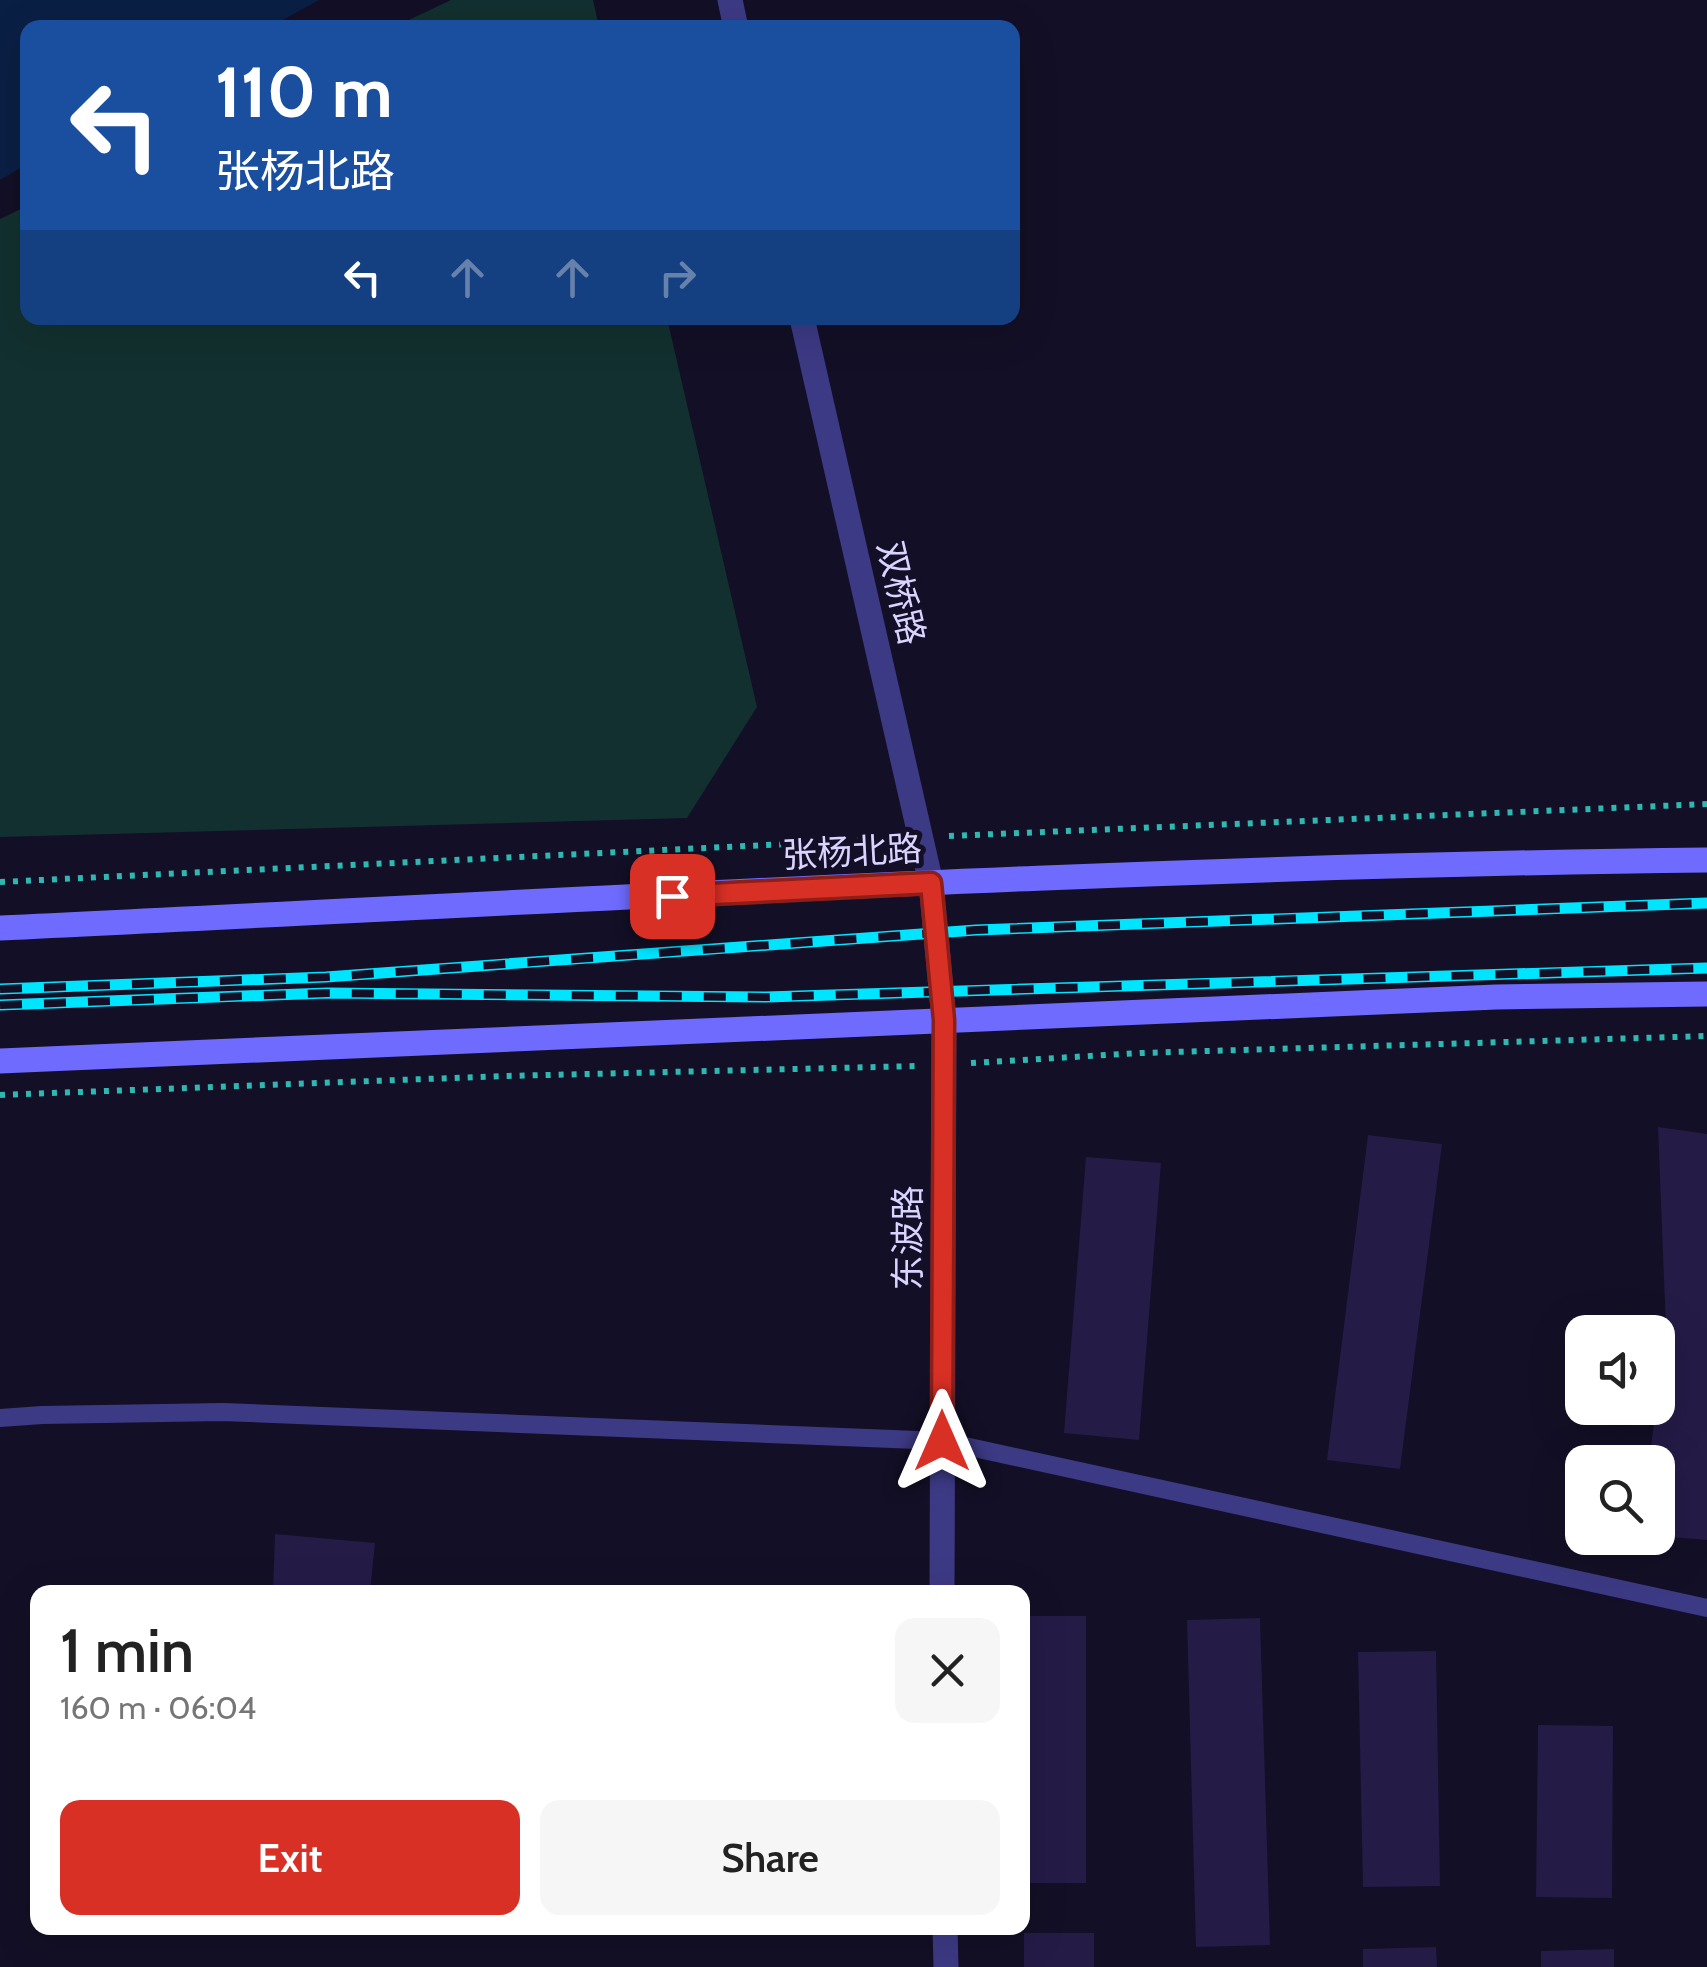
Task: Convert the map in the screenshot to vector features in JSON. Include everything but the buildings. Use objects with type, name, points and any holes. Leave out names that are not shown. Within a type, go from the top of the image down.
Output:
[{"type":"main road","name":"张杨北路","points":[[0,928],[931,883],[1501,862],[1707,860]]},
{"type":"main road","points":[[0,1061],[1496,997],[1707,994]]},
{"type":"street","name":"双桥路","points":[[804,325],[931,883]]},
{"type":"street","name":"东波路","points":[[931,883],[944,1020],[942,1585]]},
{"type":"street","points":[[945,1935],[946,1967]]},
{"type":"lane","points":[[0,1418],[223,1412],[942,1441],[1707,1608]]},
{"type":"path","points":[[0,882],[1707,804]]},
{"type":"path","points":[[0,1095],[504,1076],[881,1068],[1141,1053],[1707,1036]]},
{"type":"green space","points":[[451,0],[593,0],[597,20],[409,20]]},
{"type":"green space","points":[[20,209],[20,325],[669,325],[757,707],[687,818],[0,837],[0,219]]},
{"type":"water","points":[[0,0],[319,0],[283,20],[20,20],[20,168],[0,180]]},
{"type":"railway","points":[[0,989],[326,977],[976,930],[1707,903]]},
{"type":"railway","points":[[0,1005],[327,993],[766,997],[1707,968]]},
{"type":"route","points":[[672,896],[931,883],[944,1020],[942,1441]]}]
